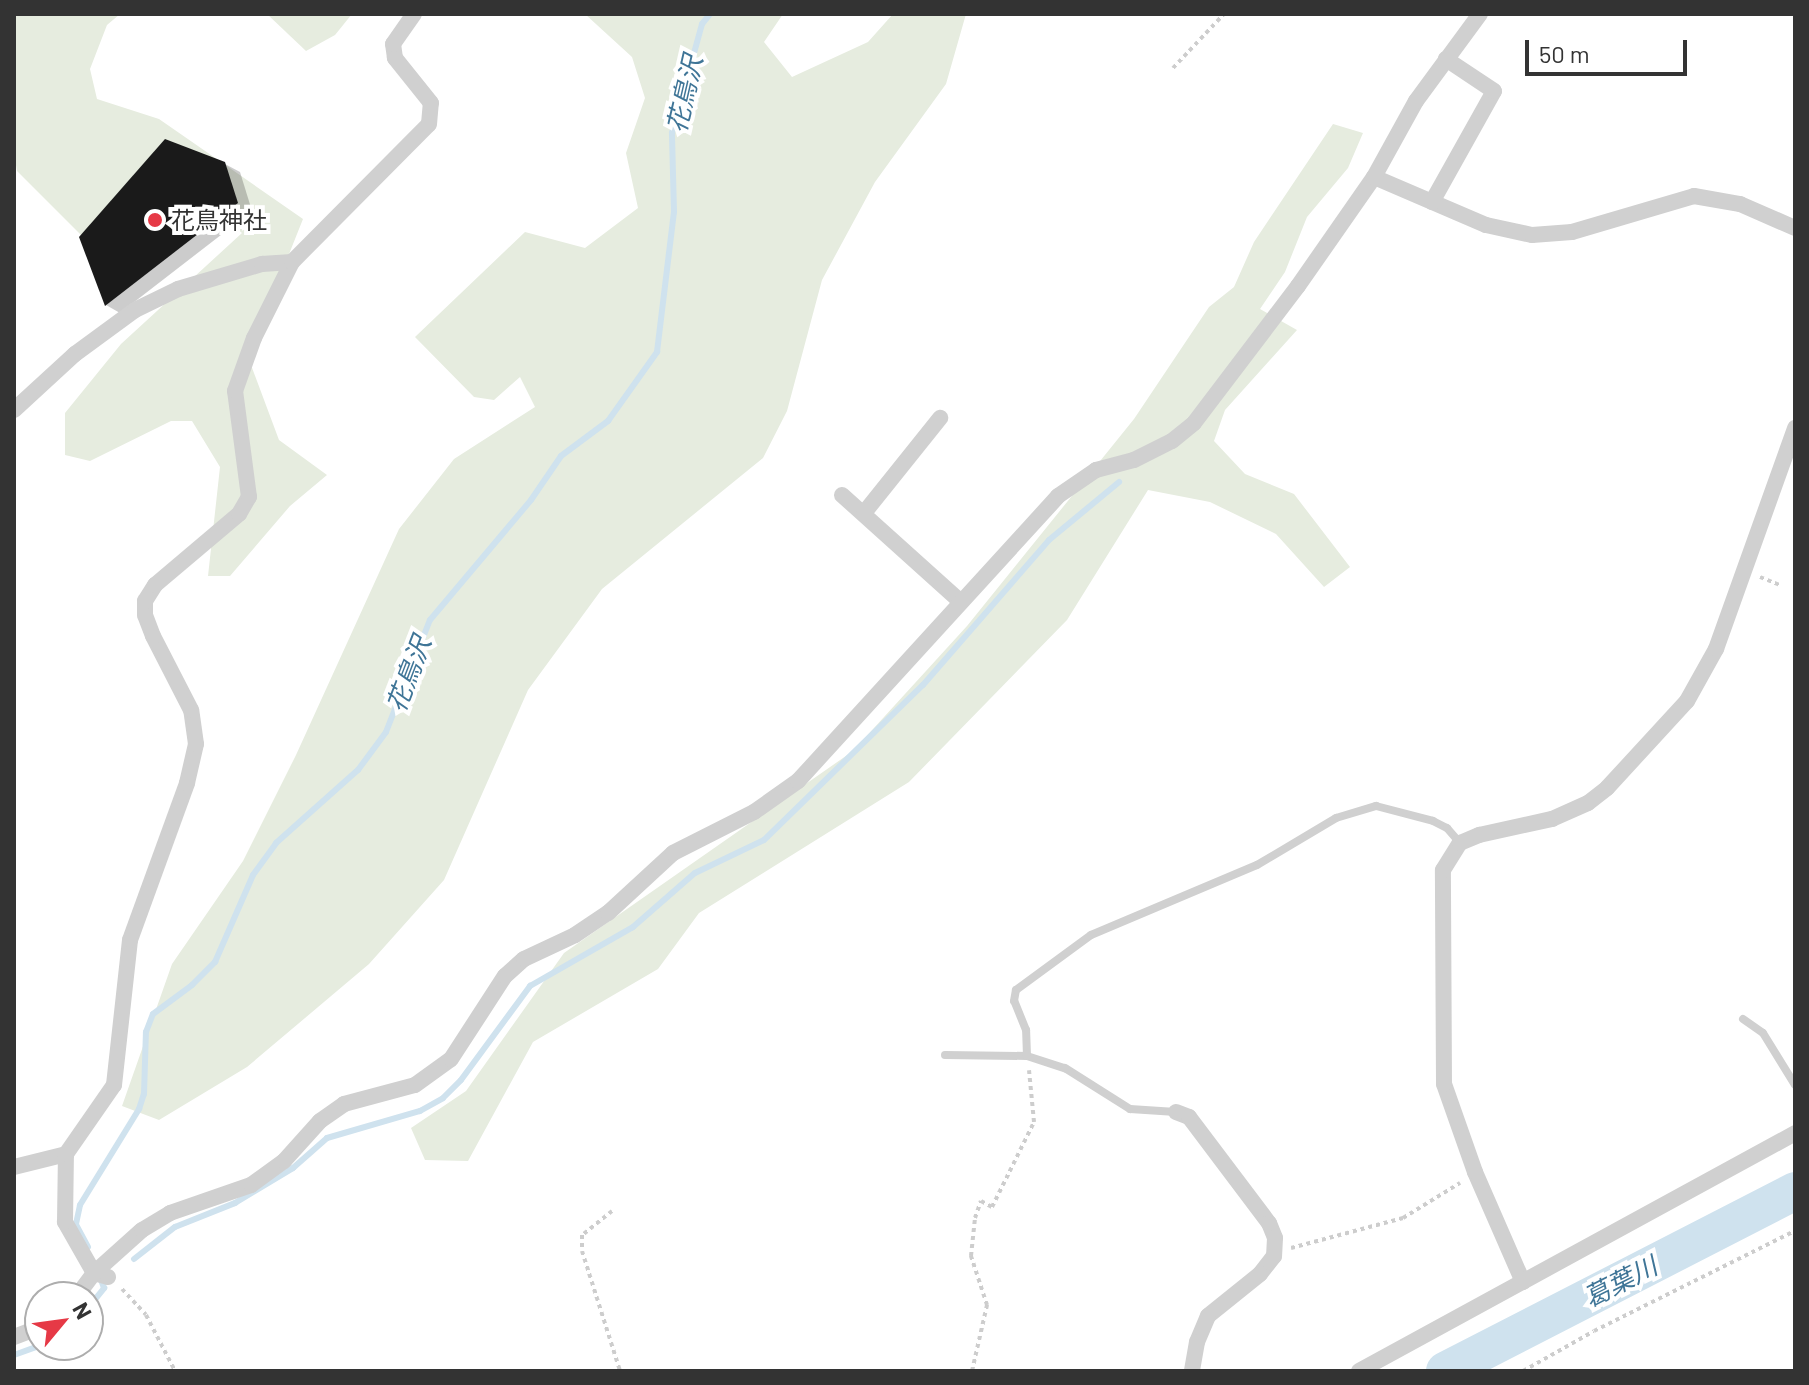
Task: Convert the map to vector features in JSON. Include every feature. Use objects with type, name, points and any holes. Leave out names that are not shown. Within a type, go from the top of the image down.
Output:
[{"type":"street","points":[[101,1275],[65,1222],[66,1154],[101,1108],[114,1085],[130,940],[187,783],[196,744],[191,710],[153,636],[145,615],[145,601],[155,585],[239,514],[249,497],[235,391],[254,338],[292,262],[429,124],[431,103],[395,58],[393,44],[414,14]]},
{"type":"street","points":[[94,1281],[142,1230],[170,1213],[251,1185],[284,1161],[320,1121],[344,1104],[415,1085],[451,1059],[505,976],[524,959],[575,935],[608,913],[673,853],[754,812],[798,781],[1058,496],[1096,470],[1134,460],[1172,441],[1194,423],[1298,286],[1374,177],[1416,101],[1480,14]]},
{"type":"street","points":[[1432,202],[1494,91],[1446,59]]},
{"type":"street","points":[[1374,177],[1486,225],[1532,235],[1572,232],[1694,196],[1740,204],[1795,228]]},
{"type":"street","points":[[14,410],[75,354],[135,310],[206,281],[262,264],[292,262]]},
{"type":"street","points":[[864,513],[940,418]]},
{"type":"street","points":[[1523,1282],[1475,1172],[1444,1084],[1443,870],[1460,843],[1479,835],[1552,819],[1588,803],[1607,788],[1687,701],[1716,649],[1795,428]]},
{"type":"street","points":[[842,495],[961,602]]},
{"type":"street","points":[[1176,1112],[1189,1117],[1269,1223],[1275,1238],[1274,1252],[1260,1274],[1208,1316],[1197,1342],[1192,1371]]},
{"type":"street","points":[[1359,1371],[1795,1133]]},
{"type":"street","points":[[14,1167],[66,1154]]},
{"type":"lane","points":[[1027,1056],[1026,1030],[1014,1001],[1016,990],[1091,935],[1257,865],[1336,818],[1376,806],[1433,821],[1447,828],[1460,843]]},
{"type":"lane","points":[[1743,1019],[1763,1033],[1795,1085]]},
{"type":"lane","points":[[945,1055],[1027,1056],[1065,1068],[1130,1109],[1176,1112]]},
{"type":"path","points":[[1173,68],[1224,14]]},
{"type":"path","points":[[972,1371],[987,1305],[971,1256],[975,1218],[981,1201],[992,1207],[1034,1122],[1027,1056]]},
{"type":"path","points":[[1274,1252],[1403,1218],[1475,1172]]},
{"type":"path","points":[[612,1211],[582,1235],[582,1251],[620,1371]]},
{"type":"path","points":[[1523,1371],[1594,1331],[1795,1231]]},
{"type":"path","points":[[101,1275],[146,1315],[175,1371]]},
{"type":"shaded area","points":[[14,14],[120,14],[107,25],[90,69],[97,99],[159,119],[303,219],[248,357],[279,440],[327,475],[290,506],[230,576],[208,576],[220,467],[192,421],[171,421],[90,461],[65,455],[65,413],[121,344],[242,233],[177,181],[101,255],[17,171],[14,153]]},
{"type":"shaded area","points":[[267,14],[352,14],[335,35],[306,51]]},
{"type":"shaded area","points":[[585,14],[783,14],[764,42],[792,77],[868,42],[893,14],[966,14],[946,84],[875,182],[822,280],[787,411],[763,458],[602,589],[528,690],[444,880],[369,964],[247,1067],[159,1120],[122,1106],[172,964],[243,861],[296,755],[399,529],[454,459],[535,407],[520,377],[494,400],[474,397],[415,337],[525,232],[585,248],[638,208],[626,153],[645,98],[632,57]]},
{"type":"shaded area","points":[[1333,124],[1363,133],[1348,168],[1307,217],[1285,272],[1260,309],[1297,330],[1225,410],[1214,441],[1245,474],[1294,494],[1350,567],[1324,587],[1276,534],[1210,502],[1148,490],[1067,620],[909,782],[699,913],[658,969],[533,1042],[468,1161],[425,1160],[411,1128],[466,1091],[564,953],[853,751],[967,626],[1134,419],[1209,307],[1234,287],[1254,242]]},
{"type":"building","name":"花鳥神社","points":[[165,139],[225,162],[238,203],[105,306],[79,237]]},
{"type":"waterway","name":"花鳥沢","points":[[88,1247],[76,1224],[80,1205],[139,1109],[144,1094],[146,1032],[153,1014],[192,985],[215,962],[253,875],[276,843],[358,770],[386,732],[430,620],[531,500],[561,456],[608,421],[657,352],[674,212],[672,133],[702,24],[710,14]]},
{"type":"waterway","points":[[134,1259],[175,1227],[235,1203],[293,1168],[327,1138],[420,1111],[443,1098],[461,1080],[530,986],[633,927],[695,873],[764,840],[923,685],[1049,540],[1119,482]]},
{"type":"waterway","name":"葛葉川","points":[[1445,1371],[1795,1191]]},
{"type":"waterway","name":"花鳥沢","points":[[100,1277],[101,1281]]},
{"type":"waterway","name":"花鳥沢","points":[[14,1355],[24,1351]]},
{"type":"place","name":"花鳥神社","points":[[155,220]]}]
